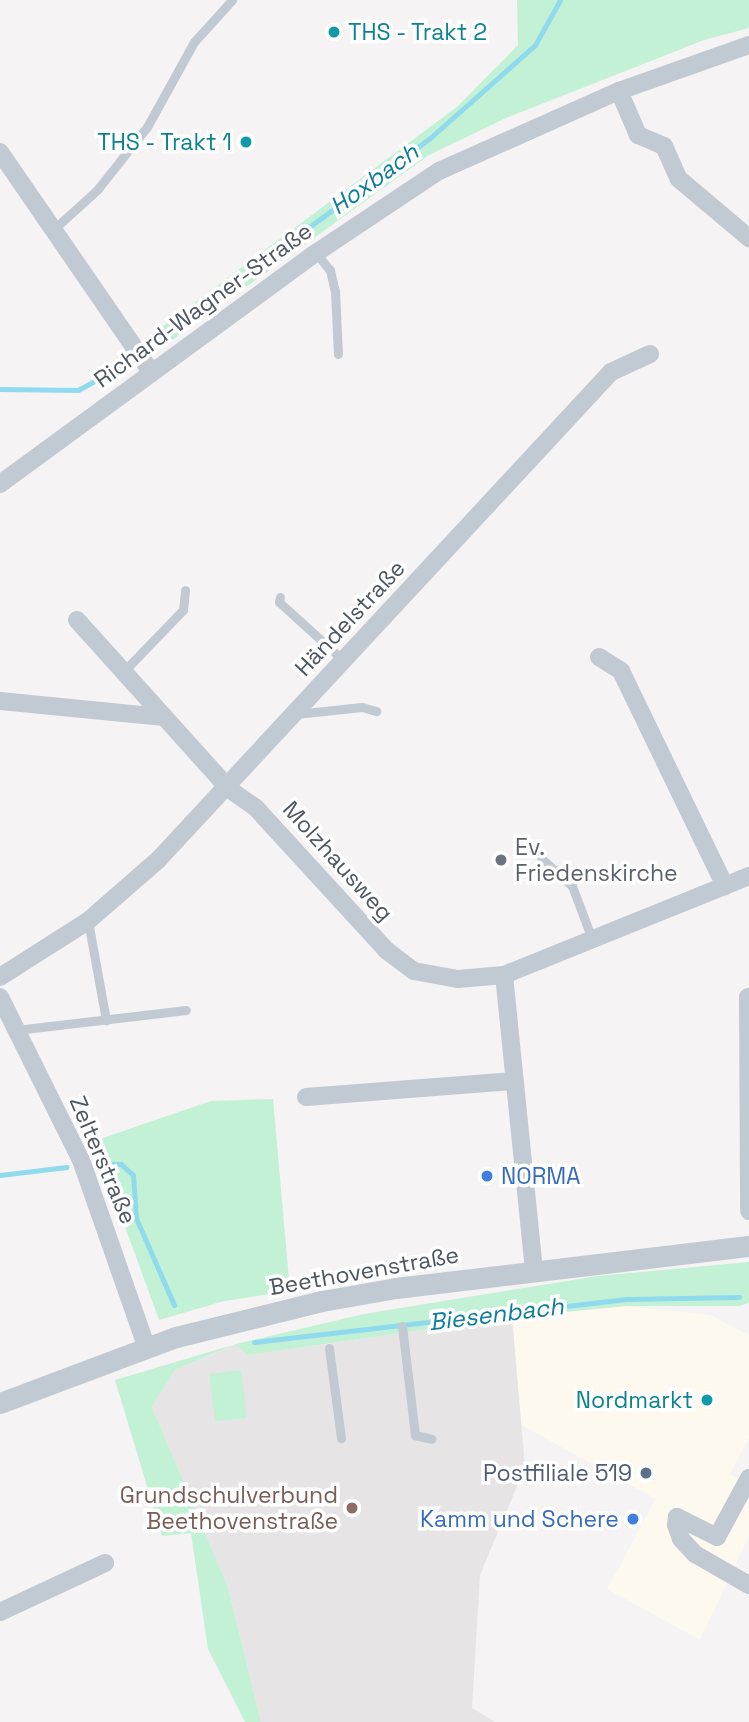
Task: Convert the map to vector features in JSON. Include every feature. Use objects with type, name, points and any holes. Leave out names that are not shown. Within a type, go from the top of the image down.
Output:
[{"type":"street","name":"Richard-Wagner-Straße","points":[[0,484],[316,253],[439,171],[619,91],[749,45]]},
{"type":"street","points":[[619,91],[638,135],[664,146],[679,179],[749,238]]},
{"type":"street","points":[[0,152],[152,373]]},
{"type":"street","name":"Händelstraße","points":[[0,977],[88,921],[159,860],[229,789],[611,372],[650,354]]},
{"type":"street","name":"Molzhausweg","points":[[77,620],[229,789],[256,808],[398,961],[434,977],[504,975]]},
{"type":"street","points":[[599,657],[621,671],[725,886]]},
{"type":"street","points":[[0,701],[164,717]]},
{"type":"street","points":[[534,1271],[504,975],[749,876]]},
{"type":"street","name":"Zelterstraße","points":[[0,997],[81,1160],[147,1348]]},
{"type":"street","points":[[748,997],[749,1212]]},
{"type":"street","points":[[306,1097],[514,1081]]},
{"type":"street","name":"Beethovenstraße","points":[[3,1399],[219,1323],[322,1301],[534,1271],[749,1246]]},
{"type":"street","points":[[749,1478],[717,1537],[677,1517],[676,1525],[681,1539],[695,1553],[749,1584]]},
{"type":"street","points":[[0,1612],[105,1563]]},
{"type":"lane","points":[[54,229],[97,190],[147,127],[194,42],[232,0]]},
{"type":"lane","points":[[316,253],[330,270],[335,291],[338,354]]},
{"type":"lane","points":[[124,671],[183,610],[185,590]]},
{"type":"lane","points":[[280,597],[279,603],[345,663]]},
{"type":"lane","points":[[295,714],[362,707],[376,711]]},
{"type":"lane","points":[[541,858],[572,886],[592,939]]},
{"type":"lane","points":[[88,921],[106,1020]]},
{"type":"lane","points":[[16,1030],[186,1010]]},
{"type":"lane","points":[[402,1326],[415,1435],[432,1438]]},
{"type":"lane","points":[[329,1348],[341,1438]]},
{"type":"shaded area","points":[[627,1306],[710,1315],[749,1335],[749,1438],[730,1474],[749,1485],[749,1536],[700,1640],[607,1589],[656,1499],[521,1425],[512,1317]]},
{"type":"shaded area","name":"Grundschulverbund Beethovenstraße","points":[[512,1317],[525,1467],[480,1575],[472,1708],[495,1722],[261,1722],[228,1587],[152,1407],[175,1370],[236,1344],[248,1355]]},
{"type":"green space","points":[[517,0],[749,0],[749,28],[704,40],[506,118],[429,155],[171,341],[154,333],[458,106],[518,45]]},
{"type":"green space","points":[[273,1099],[290,1291],[224,1301],[159,1320],[94,1141],[211,1101]]},
{"type":"green space","points":[[749,1262],[749,1303],[739,1306],[627,1306],[512,1317],[248,1355],[235,1344],[364,1314],[598,1276]]},
{"type":"green space","points":[[233,1345],[175,1370],[152,1407],[228,1587],[261,1722],[245,1722],[208,1649],[191,1533],[162,1536],[115,1380]]},
{"type":"green space","points":[[241,1370],[247,1418],[215,1422],[209,1374]]},
{"type":"waterway","name":"Hoxbach","points":[[164,334],[430,138],[535,45],[560,0]]},
{"type":"waterway","name":"Hoxbach","points":[[0,389],[78,390],[120,367]]},
{"type":"waterway","name":"Biesenbach","points":[[99,1163],[121,1164],[133,1175],[136,1218],[174,1305]]},
{"type":"waterway","name":"Biesenbach","points":[[0,1175],[67,1167]]},
{"type":"waterway","name":"Biesenbach","points":[[254,1342],[627,1299],[739,1297]]},
{"type":"place","name":"THS - Trakt 2","points":[[334,32]]},
{"type":"place","name":"THS - Trakt 1","points":[[246,142]]},
{"type":"place","name":"Ev. Friedenskirche","points":[[501,860]]},
{"type":"place","name":"NORMA","points":[[487,1176]]},
{"type":"place","name":"Nordmarkt","points":[[707,1400]]},
{"type":"place","name":"Postfiliale 519","points":[[646,1473]]},
{"type":"place","name":"Grundschulverbund Beethovenstraße","points":[[352,1508]]},
{"type":"place","name":"Kamm und Schere","points":[[633,1519]]}]
